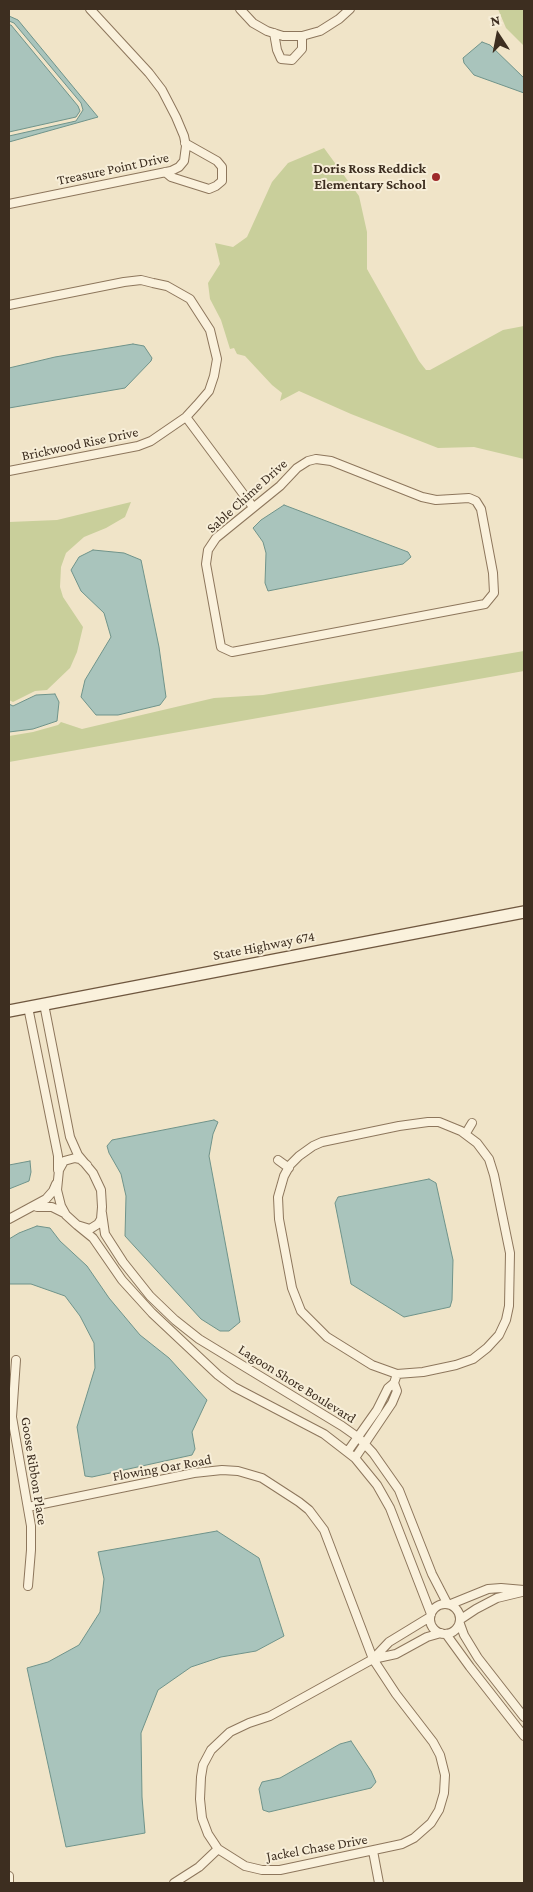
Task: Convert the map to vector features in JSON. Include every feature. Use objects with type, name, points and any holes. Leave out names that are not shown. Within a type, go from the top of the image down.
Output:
[{"type":"main road","name":"State Highway 674","points":[[9,1011],[524,913]]},
{"type":"street","name":"Treasure Point Drive","points":[[9,204],[166,172],[179,168],[184,161],[185,143],[176,117],[162,90],[149,73],[90,9]]},
{"type":"street","points":[[240,9],[253,23],[267,31],[283,36],[302,36],[320,31],[340,19],[350,9]]},
{"type":"street","points":[[274,33],[277,50],[281,59],[292,60],[302,49],[302,36]]},
{"type":"street","points":[[166,172],[171,177],[209,189],[222,181],[222,167],[217,161],[185,143]]},
{"type":"street","name":"Brickwood Rise Drive","points":[[9,305],[141,280],[167,286],[190,299],[210,330],[217,359],[209,391],[186,416],[151,441],[138,446],[9,471]]},
{"type":"street","points":[[186,416],[253,507]]},
{"type":"street","name":"Sable Chime Drive","points":[[316,460],[331,462],[422,497],[436,500],[469,498],[476,501],[481,509],[493,573],[494,593],[486,604],[232,652],[221,647],[218,638],[206,564],[208,550],[216,538],[253,507],[280,486],[297,468],[308,461],[316,460]]},
{"type":"street","points":[[30,1208],[52,1207],[77,1225],[85,1228],[94,1227],[98,1224],[102,1214],[101,1190],[96,1178],[75,1150],[70,1137],[44,1004]]},
{"type":"street","points":[[28,1007],[58,1156],[59,1200],[66,1216]]},
{"type":"street","points":[[428,1122],[440,1122],[466,1133],[483,1150],[492,1167],[510,1253],[508,1313],[503,1328],[493,1342],[480,1354],[464,1362],[423,1372],[397,1374],[372,1365],[327,1337],[308,1320],[298,1305],[292,1288],[278,1208],[280,1186],[289,1168],[307,1150],[322,1142],[398,1126],[428,1122]]},
{"type":"street","points":[[466,1133],[472,1123]]},
{"type":"street","points":[[9,1219],[48,1198],[55,1188],[61,1164],[68,1158],[77,1158],[87,1165]]},
{"type":"street","points":[[278,1160],[289,1168]]},
{"type":"street","name":"Lagoon Shore Boulevard","points":[[102,1214],[105,1234],[118,1255],[150,1296],[175,1320],[199,1339],[314,1408],[359,1438],[382,1464],[399,1490],[432,1574],[449,1604]]},
{"type":"street","name":"Lagoon Shore Boulevard","points":[[77,1225],[94,1238],[122,1280],[152,1314],[218,1375],[234,1387],[316,1429],[355,1458],[377,1485],[390,1508],[430,1616]]},
{"type":"street","points":[[493,1342],[501,1347]]},
{"type":"street","name":"Goose Ribbon Place","points":[[16,1360],[12,1417],[28,1507],[31,1537],[28,1586]]},
{"type":"street","points":[[348,1451],[377,1410],[388,1388],[394,1383],[397,1374]]},
{"type":"street","points":[[355,1458],[392,1403],[397,1391],[394,1383]]},
{"type":"street","name":"Flowing Oar Road","points":[[28,1507],[208,1471],[238,1471],[262,1478],[309,1510],[324,1530],[373,1659]]},
{"type":"street","points":[[524,1591],[501,1588],[488,1589],[449,1604],[439,1604],[430,1616],[432,1626],[443,1634],[524,1736]]},
{"type":"street","points":[[443,1634],[454,1631],[460,1622],[476,1609],[497,1598],[524,1591]]},
{"type":"street","points":[[449,1604],[458,1610],[464,1635],[478,1658],[524,1717]]},
{"type":"street","name":"Jackel Chase Drive","points":[[373,1659],[389,1642],[430,1616]]},
{"type":"street","name":"Jackel Chase Drive","points":[[373,1659],[396,1694],[438,1749],[443,1762],[446,1781],[443,1799],[439,1810],[426,1828],[407,1842],[280,1870],[262,1870],[245,1866],[218,1849],[208,1834],[202,1818],[200,1800],[203,1765],[211,1750],[230,1732],[270,1716],[373,1659],[396,1654],[427,1637],[443,1634]]},
{"type":"street","points":[[174,1883],[199,1866],[218,1849]]},
{"type":"street","points":[[373,1851],[379,1883]]},
{"type":"street","points":[[9,1876],[9,1883]]},
{"type":"green space","points":[[498,9],[524,9],[524,46],[506,28]]},
{"type":"green space","points":[[324,148],[359,196],[367,232],[367,269],[419,361],[426,370],[430,370],[503,330],[524,326],[524,459],[474,447],[438,448],[351,414],[299,391],[280,401],[282,393],[245,356],[237,354],[234,348],[230,349],[221,320],[210,299],[208,283],[220,264],[215,243],[233,247],[247,237],[272,182],[288,163]]},
{"type":"green space","points":[[131,502],[125,517],[106,528],[84,537],[66,553],[61,567],[60,587],[63,597],[83,627],[77,652],[70,668],[47,690],[35,691],[13,702],[9,700],[9,522],[57,520]]},
{"type":"green space","points":[[524,651],[524,671],[9,762],[9,736],[33,732],[58,725],[61,722],[82,729],[214,698],[263,695]]},
{"type":"water","points":[[9,16],[18,20],[98,117],[9,142],[9,136],[76,121],[83,110],[81,103],[14,23],[9,21]]},
{"type":"water","points":[[9,25],[11,25],[78,106],[80,111],[76,117],[9,132]]},
{"type":"water","points":[[482,42],[490,45],[524,78],[524,93],[474,75],[464,63],[463,58]]},
{"type":"water","points":[[133,344],[144,346],[152,358],[125,388],[9,408],[9,368],[55,357]]},
{"type":"water","points":[[284,505],[408,552],[411,557],[403,564],[268,591],[265,583],[266,553],[263,542],[253,528],[261,520]]},
{"type":"water","points":[[93,550],[124,553],[141,560],[159,647],[166,697],[160,705],[118,715],[96,715],[81,697],[85,680],[111,637],[104,613],[81,591],[71,570],[79,557]]},
{"type":"water","points":[[55,694],[59,702],[57,721],[33,729],[9,732],[9,704],[13,706],[36,695]]},
{"type":"water","points":[[214,1120],[218,1122],[213,1134],[209,1156],[240,1322],[229,1331],[220,1331],[201,1319],[125,1236],[126,1196],[121,1174],[107,1146],[112,1140]]},
{"type":"water","points":[[30,1161],[31,1172],[29,1181],[9,1189],[9,1165]]},
{"type":"water","points":[[429,1179],[436,1183],[453,1260],[452,1300],[450,1307],[404,1317],[351,1284],[335,1203],[338,1197]]},
{"type":"water","points":[[37,1226],[50,1228],[60,1241],[87,1266],[109,1298],[140,1335],[169,1358],[207,1400],[192,1432],[195,1449],[192,1455],[92,1477],[85,1476],[77,1427],[95,1368],[94,1343],[80,1316],[65,1296],[31,1284],[9,1284],[9,1239]]},
{"type":"water","points":[[217,1531],[259,1558],[284,1636],[256,1651],[221,1657],[191,1667],[158,1690],[141,1733],[142,1797],[145,1833],[66,1847],[27,1668],[48,1662],[79,1645],[100,1612],[104,1579],[98,1552]]},
{"type":"water","points":[[351,1741],[376,1782],[371,1788],[269,1812],[263,1810],[259,1789],[262,1782],[280,1778],[340,1744]]},
{"type":"place","name":"Doris Ross Reddick Elementary School","points":[[436,177]]}]
